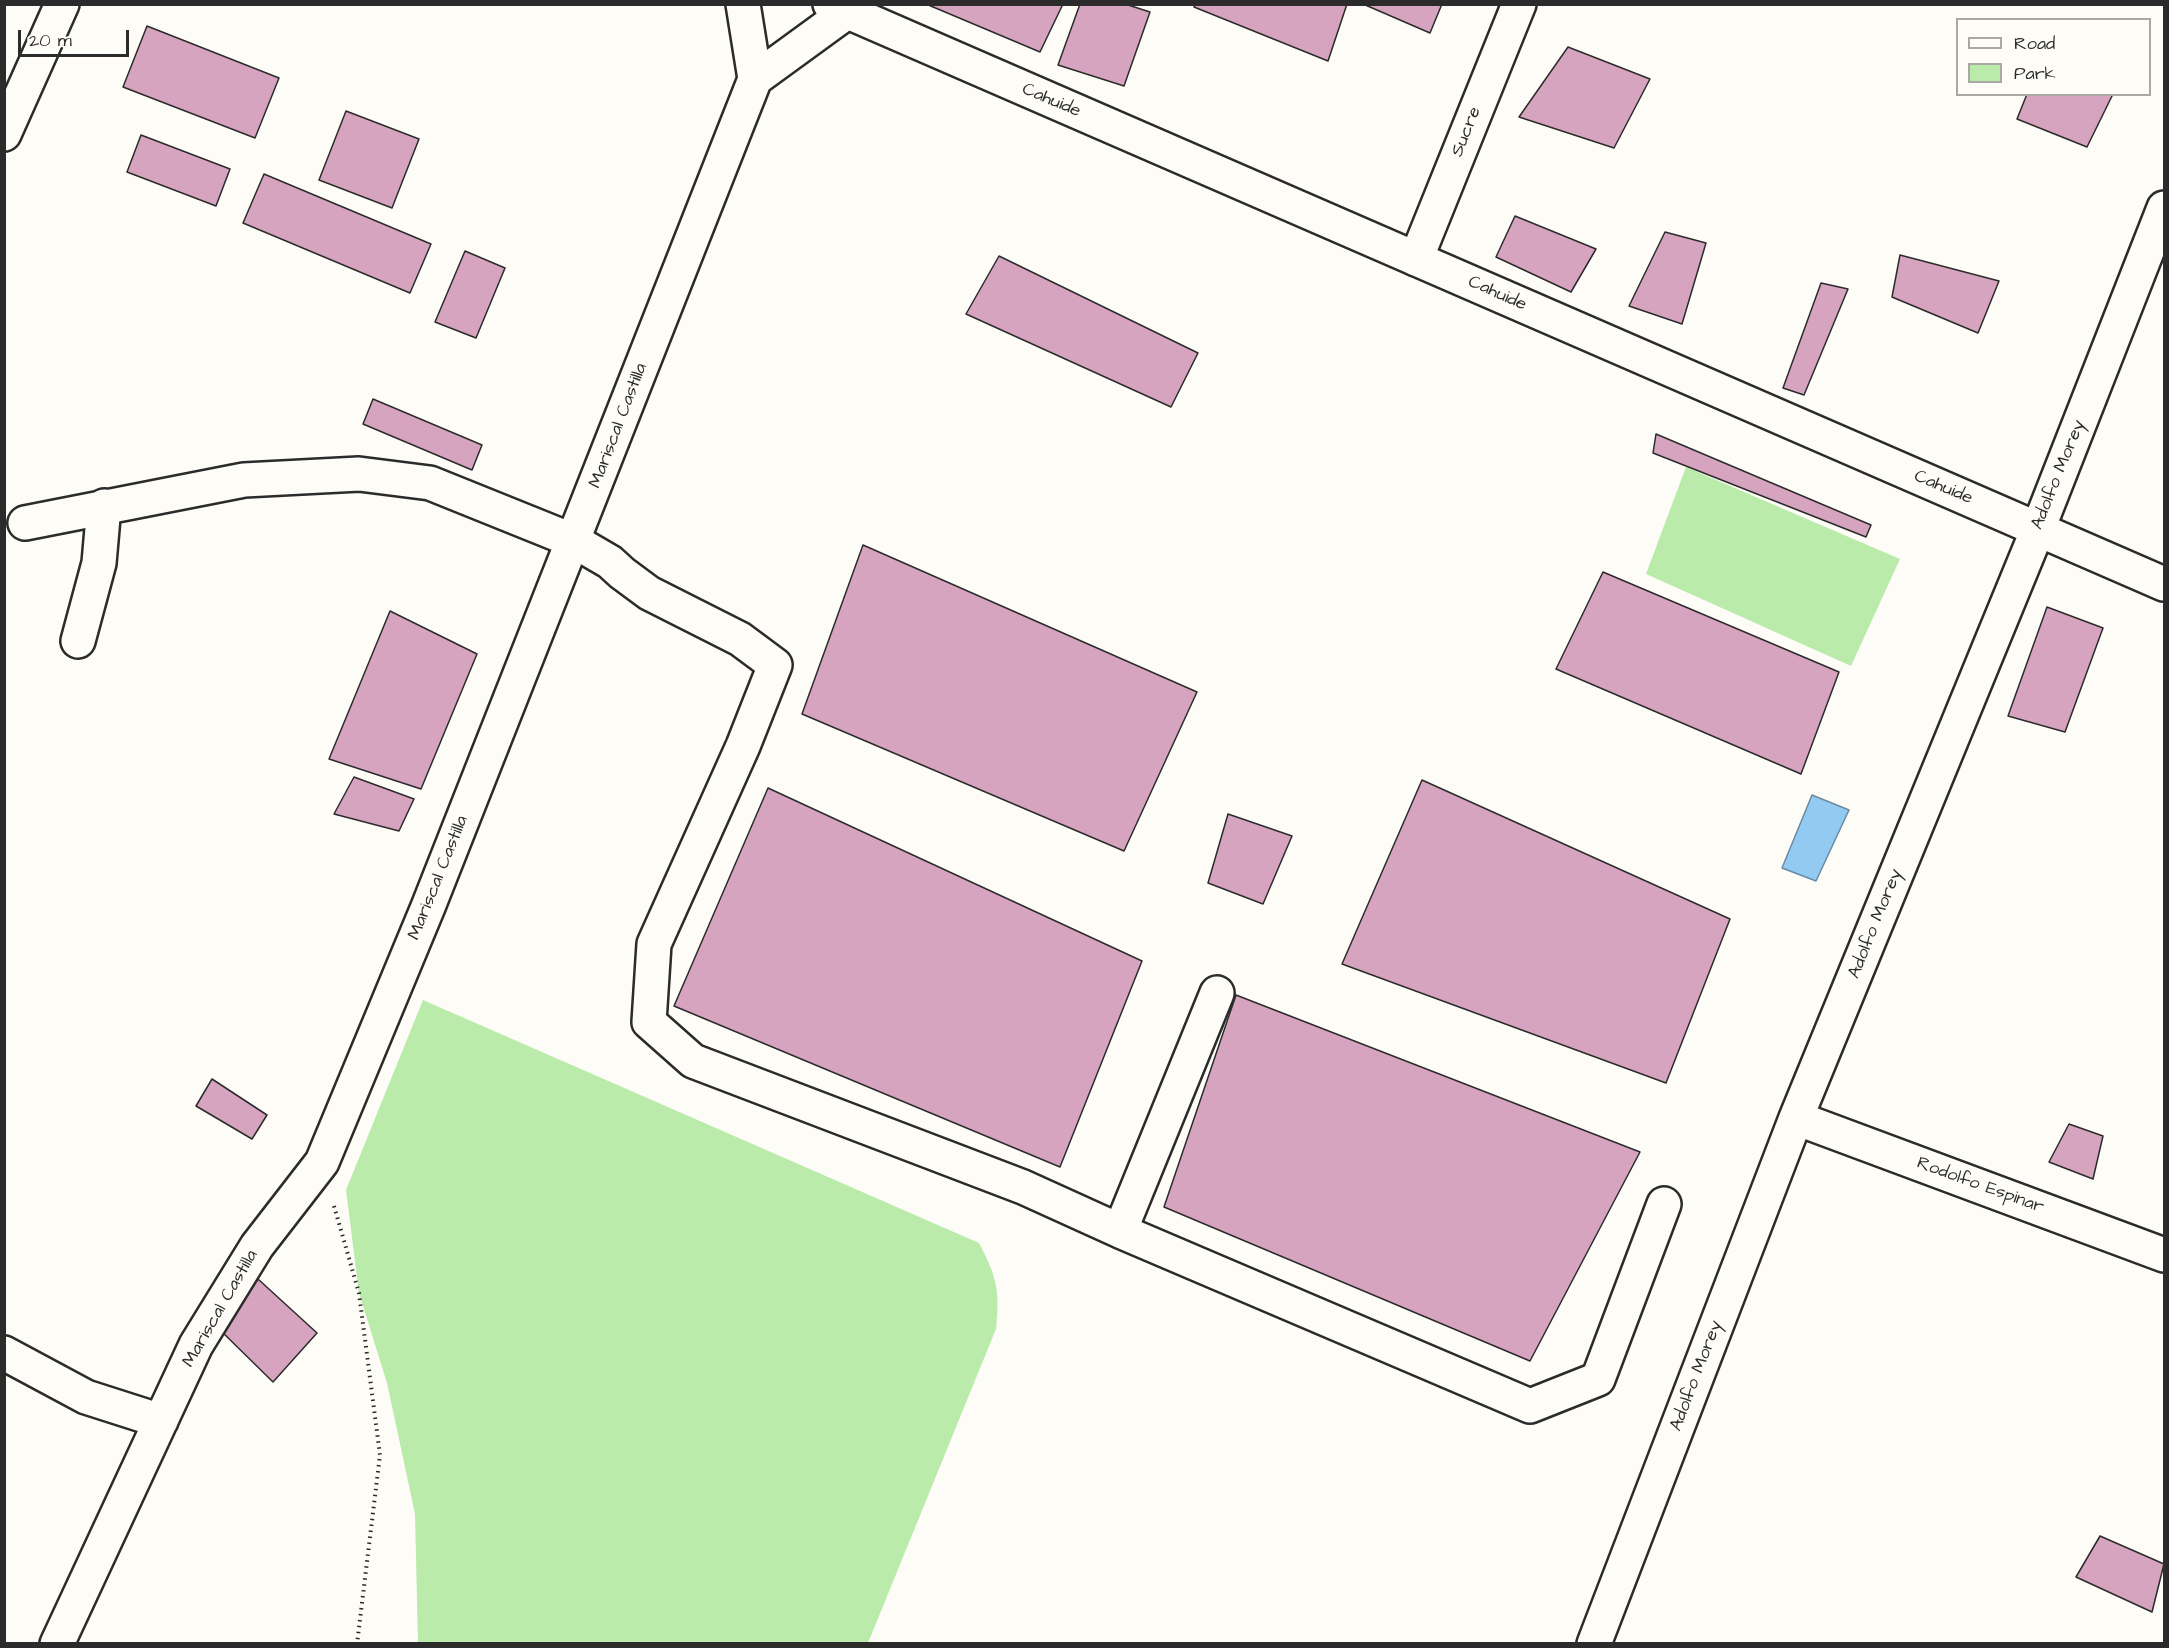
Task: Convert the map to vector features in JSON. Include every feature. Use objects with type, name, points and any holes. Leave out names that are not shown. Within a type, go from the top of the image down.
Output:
[{"type":"street","points":[[4,134],[62,4]]},
{"type":"street","points":[[743,4],[755,79]]},
{"type":"street","name":"Sucre","points":[[1416,259],[1519,4]]},
{"type":"street","points":[[755,79],[842,7]]},
{"type":"street","name":"Cahuide","points":[[842,7],[2164,584]]},
{"type":"street","name":"Mariscal Castilla","points":[[57,1644],[196,1345],[257,1246],[322,1162],[428,907],[755,79]]},
{"type":"street","name":"Adolfo Morey","points":[[1594,1644],[1796,1118],[2038,529],[2164,208]]},
{"type":"street","points":[[25,523],[244,480],[359,474],[430,483],[574,541],[610,562],[650,593],[740,639],[775,665],[743,746],[654,944],[649,1022],[693,1061],[1023,1186],[1120,1231],[1530,1406],[1598,1379],[1664,1204]]},
{"type":"street","points":[[78,641],[99,563],[104,506]]},
{"type":"street","points":[[1120,1231],[1217,993]]},
{"type":"street","name":"Rodolfo Espinar","points":[[1796,1118],[2164,1255]]},
{"type":"street","points":[[4,1353],[86,1397],[161,1421]]},
{"type":"path","points":[[322,1162],[359,1293],[380,1455],[357,1644]]},
{"type":"green space","points":[[1686,467],[1900,559],[1851,666],[1646,574]]},
{"type":"green space","points":[[423,1000],[979,1243],[996,1284],[998,1304],[996,1329],[868,1643],[418,1643],[415,1514],[387,1383],[359,1293],[346,1190]]},
{"type":"water","points":[[1812,795],[1849,810],[1816,881],[1782,868]]},
{"type":"building","points":[[926,4],[1063,4],[1040,52]]},
{"type":"building","points":[[1080,4],[1125,4],[1150,12],[1124,86],[1058,65]]},
{"type":"building","points":[[1195,4],[1347,4],[1328,61],[1194,7]]},
{"type":"building","points":[[1363,4],[1442,4],[1430,33]]},
{"type":"building","points":[[147,26],[279,78],[255,138],[123,87]]},
{"type":"building","points":[[1568,47],[1650,79],[1614,148],[1519,117]]},
{"type":"building","points":[[2026,96],[2112,96],[2087,147],[2017,119]]},
{"type":"building","points":[[346,111],[419,139],[392,208],[319,180]]},
{"type":"building","points":[[141,135],[230,169],[216,206],[127,172]]},
{"type":"building","points":[[264,174],[431,244],[410,293],[243,223]]},
{"type":"building","points":[[1515,216],[1596,249],[1571,292],[1496,257]]},
{"type":"building","points":[[1665,232],[1706,243],[1682,324],[1629,306]]},
{"type":"building","points":[[465,251],[505,268],[476,338],[435,322]]},
{"type":"building","points":[[1900,255],[1999,281],[1978,333],[1892,297]]},
{"type":"building","points":[[999,256],[1198,353],[1171,407],[966,314]]},
{"type":"building","points":[[1821,283],[1848,289],[1804,395],[1783,388]]},
{"type":"building","points":[[373,399],[482,445],[472,470],[363,424]]},
{"type":"building","points":[[1656,434],[1871,525],[1866,537],[1653,453]]},
{"type":"building","points":[[863,545],[1197,692],[1124,851],[802,714]]},
{"type":"building","points":[[1603,572],[1839,672],[1801,774],[1556,669]]},
{"type":"building","points":[[2047,607],[2103,628],[2065,732],[2008,716]]},
{"type":"building","points":[[390,611],[477,654],[421,789],[329,759]]},
{"type":"building","points":[[354,777],[414,799],[399,831],[334,814]]},
{"type":"building","points":[[1422,780],[1730,919],[1666,1083],[1342,964]]},
{"type":"building","points":[[768,788],[1142,961],[1060,1167],[674,1006]]},
{"type":"building","points":[[1228,814],[1292,836],[1263,904],[1208,883]]},
{"type":"building","points":[[1236,995],[1640,1152],[1530,1361],[1164,1207]]},
{"type":"building","points":[[212,1079],[267,1115],[252,1139],[196,1106]]},
{"type":"building","points":[[2069,1124],[2103,1136],[2093,1179],[2049,1162]]},
{"type":"building","points":[[258,1279],[317,1333],[273,1382],[219,1329]]},
{"type":"building","points":[[2100,1536],[2164,1564],[2152,1612],[2076,1577]]}]
